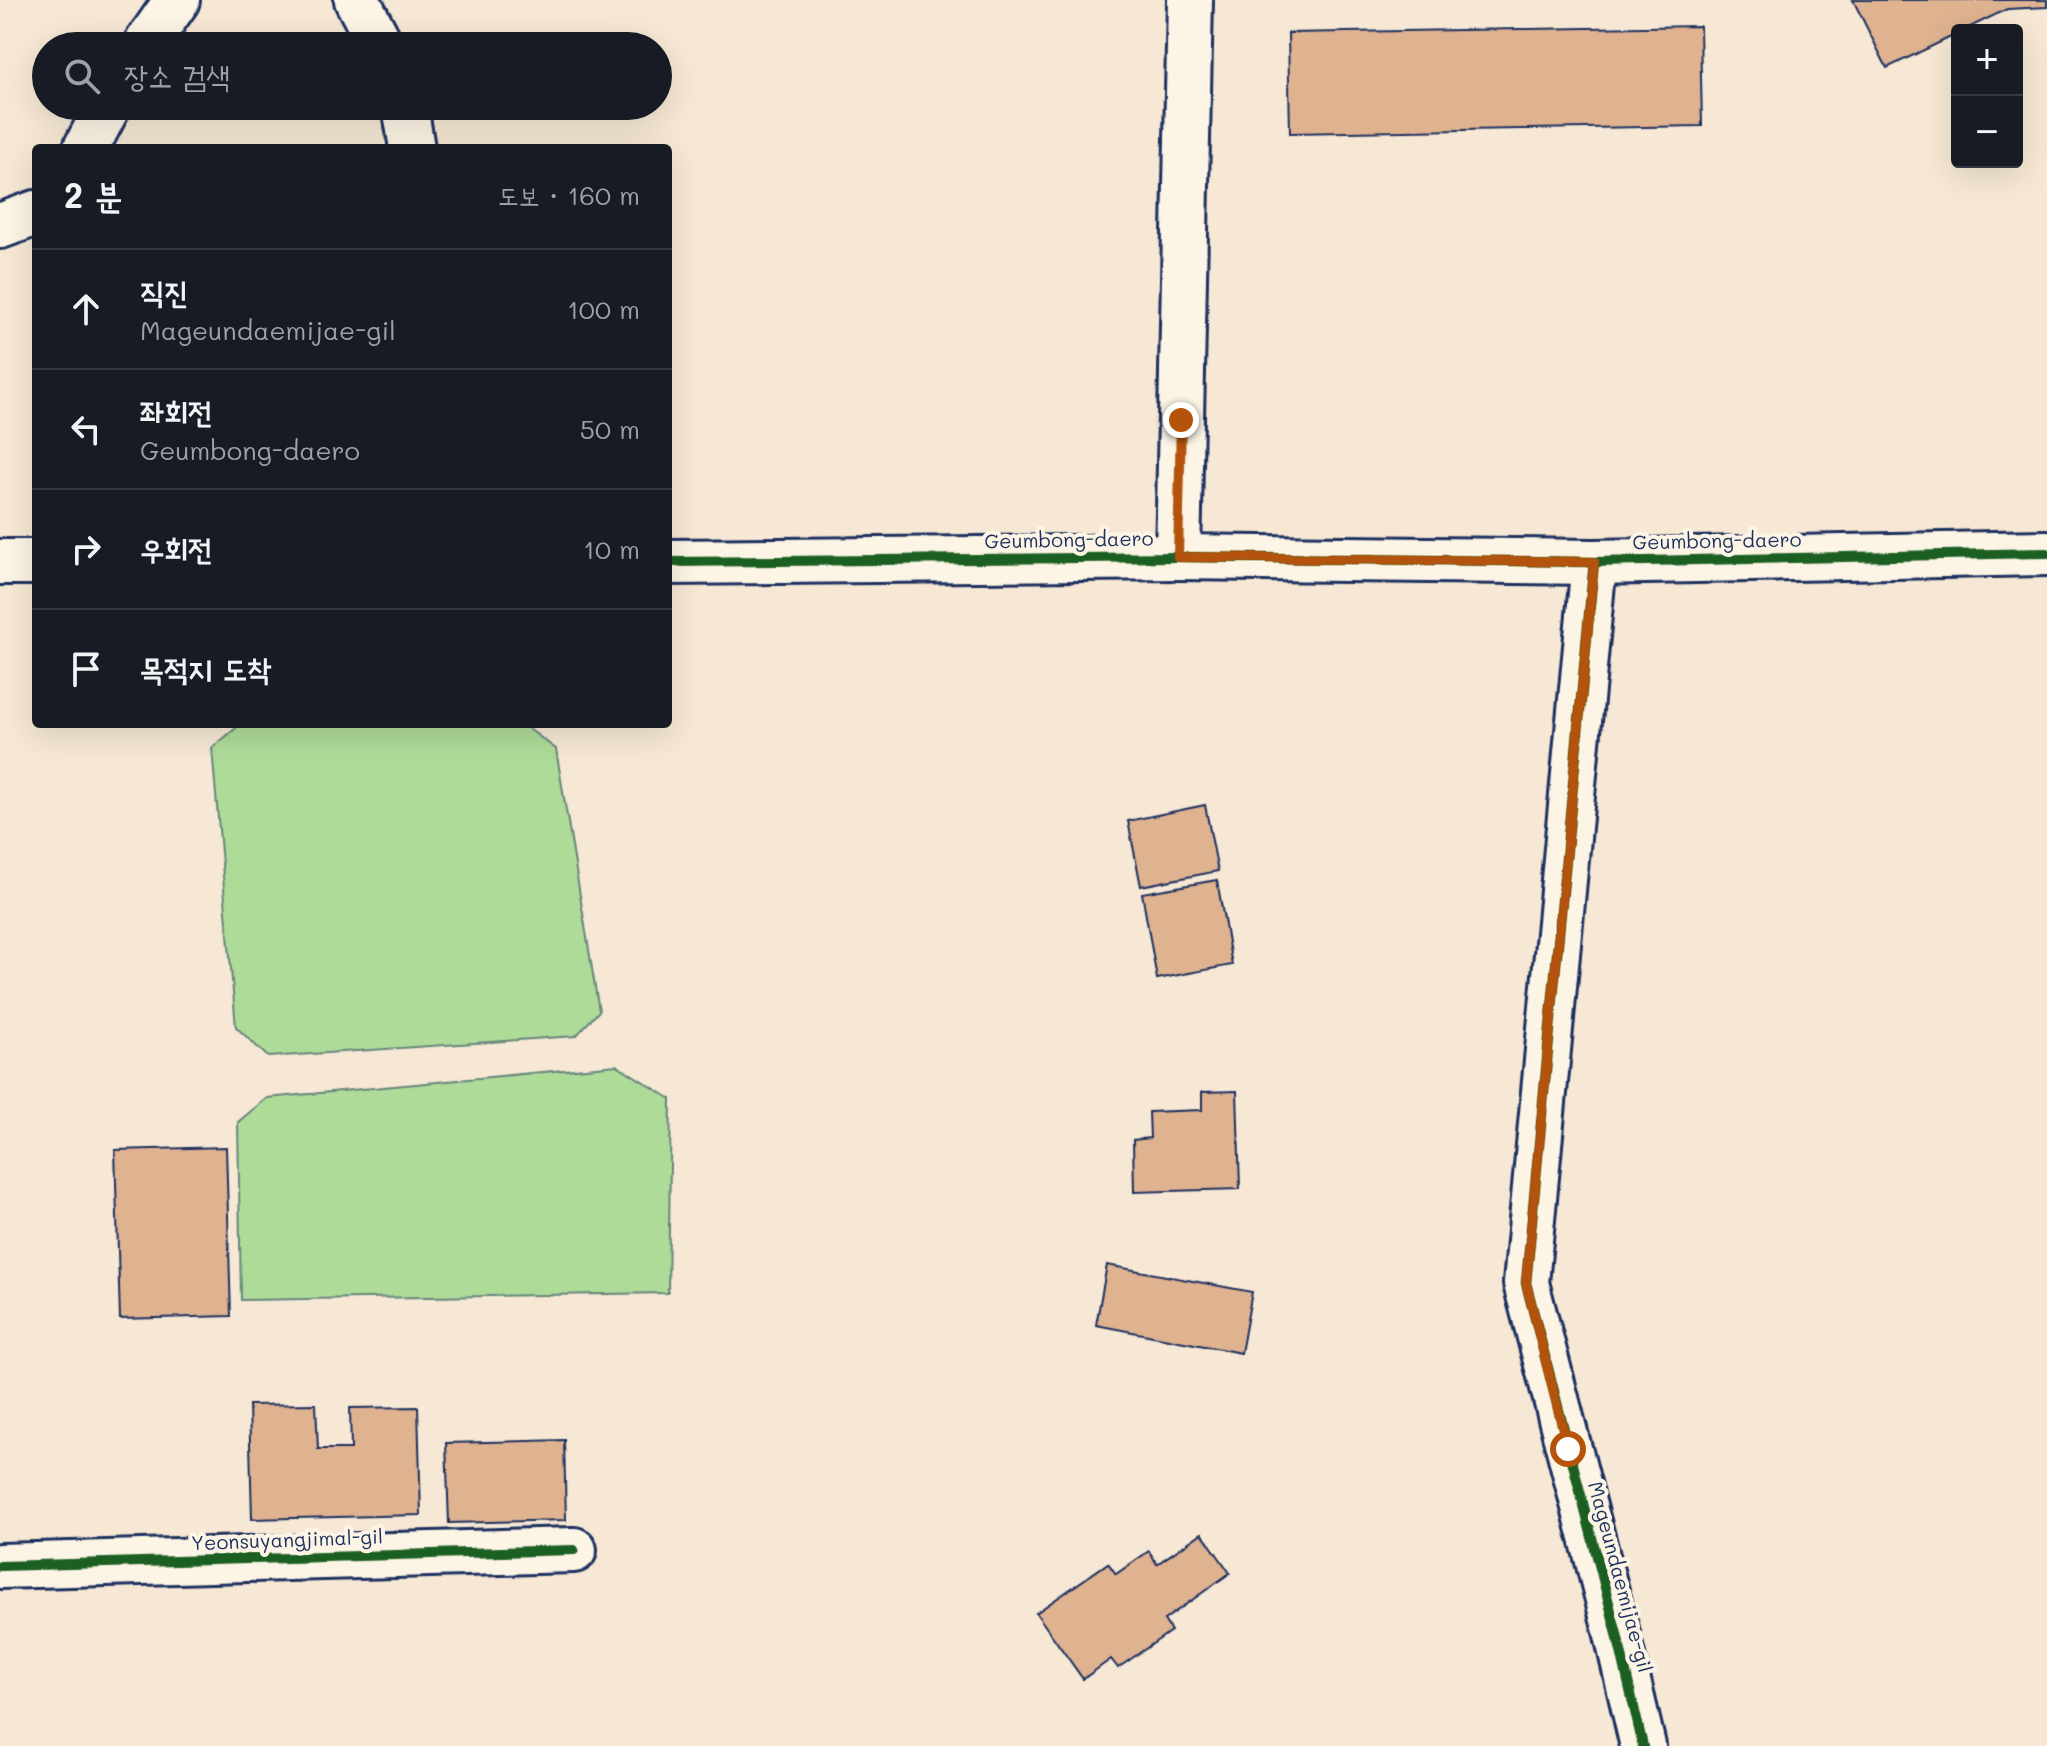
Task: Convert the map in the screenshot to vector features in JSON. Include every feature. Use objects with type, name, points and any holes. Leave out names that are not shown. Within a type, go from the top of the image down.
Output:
[{"type":"street","points":[[155,32],[177,0]]},
{"type":"street","points":[[357,0],[374,32]]},
{"type":"street","points":[[1178,557],[1190,0]]},
{"type":"street","points":[[88,144],[101,120]]},
{"type":"street","points":[[407,120],[411,144]]},
{"type":"street","points":[[0,226],[32,214]]},
{"type":"street","name":"Geumbong-daero","points":[[672,562],[1178,557],[1594,562],[2047,553]]},
{"type":"street","points":[[0,562],[32,562]]},
{"type":"street","name":"Mageundaemijae-gil","points":[[1594,562],[1526,1283],[1643,1746]]},
{"type":"street","name":"Yeonsuyangjimal-gil","points":[[0,1566],[574,1550]]},
{"type":"green space","points":[[236,728],[527,728],[556,749],[599,1011],[576,1036],[268,1057],[236,1027],[212,748]]},
{"type":"green space","points":[[617,1065],[671,1099],[668,1293],[241,1300],[238,1122],[267,1098]]},
{"type":"building","points":[[1853,0],[2047,0],[2047,7],[2007,9],[1976,24],[1951,24],[1951,37],[1887,68]]},
{"type":"building","points":[[1700,26],[1702,126],[1290,133],[1288,33]]},
{"type":"building","points":[[1205,805],[1218,871],[1141,886],[1128,821]]},
{"type":"building","points":[[1217,880],[1232,965],[1157,979],[1142,893]]},
{"type":"building","points":[[1237,1091],[1240,1189],[1134,1192],[1133,1140],[1150,1138],[1149,1112],[1202,1110],[1202,1092]]},
{"type":"building","points":[[226,1147],[231,1316],[120,1319],[115,1150]]},
{"type":"building","points":[[1107,1265],[1252,1292],[1241,1353],[1096,1325]]},
{"type":"building","points":[[316,1404],[318,1449],[351,1449],[350,1408],[418,1407],[421,1515],[252,1519],[249,1405]]},
{"type":"building","points":[[564,1440],[566,1520],[449,1523],[446,1443]]},
{"type":"building","points":[[1202,1533],[1230,1573],[1164,1620],[1171,1631],[1118,1668],[1111,1659],[1083,1679],[1036,1613],[1108,1563],[1116,1574],[1149,1551],[1157,1564]]},
{"type":"cycle path","points":[[672,562],[1178,557],[1594,562],[2047,553]]},
{"type":"cycle path","points":[[1594,562],[1526,1283],[1643,1746]]},
{"type":"cycle path","points":[[0,1566],[574,1550]]},
{"type":"route","points":[[1181,420],[1178,557],[1594,562],[1526,1283],[1568,1449]]}]
